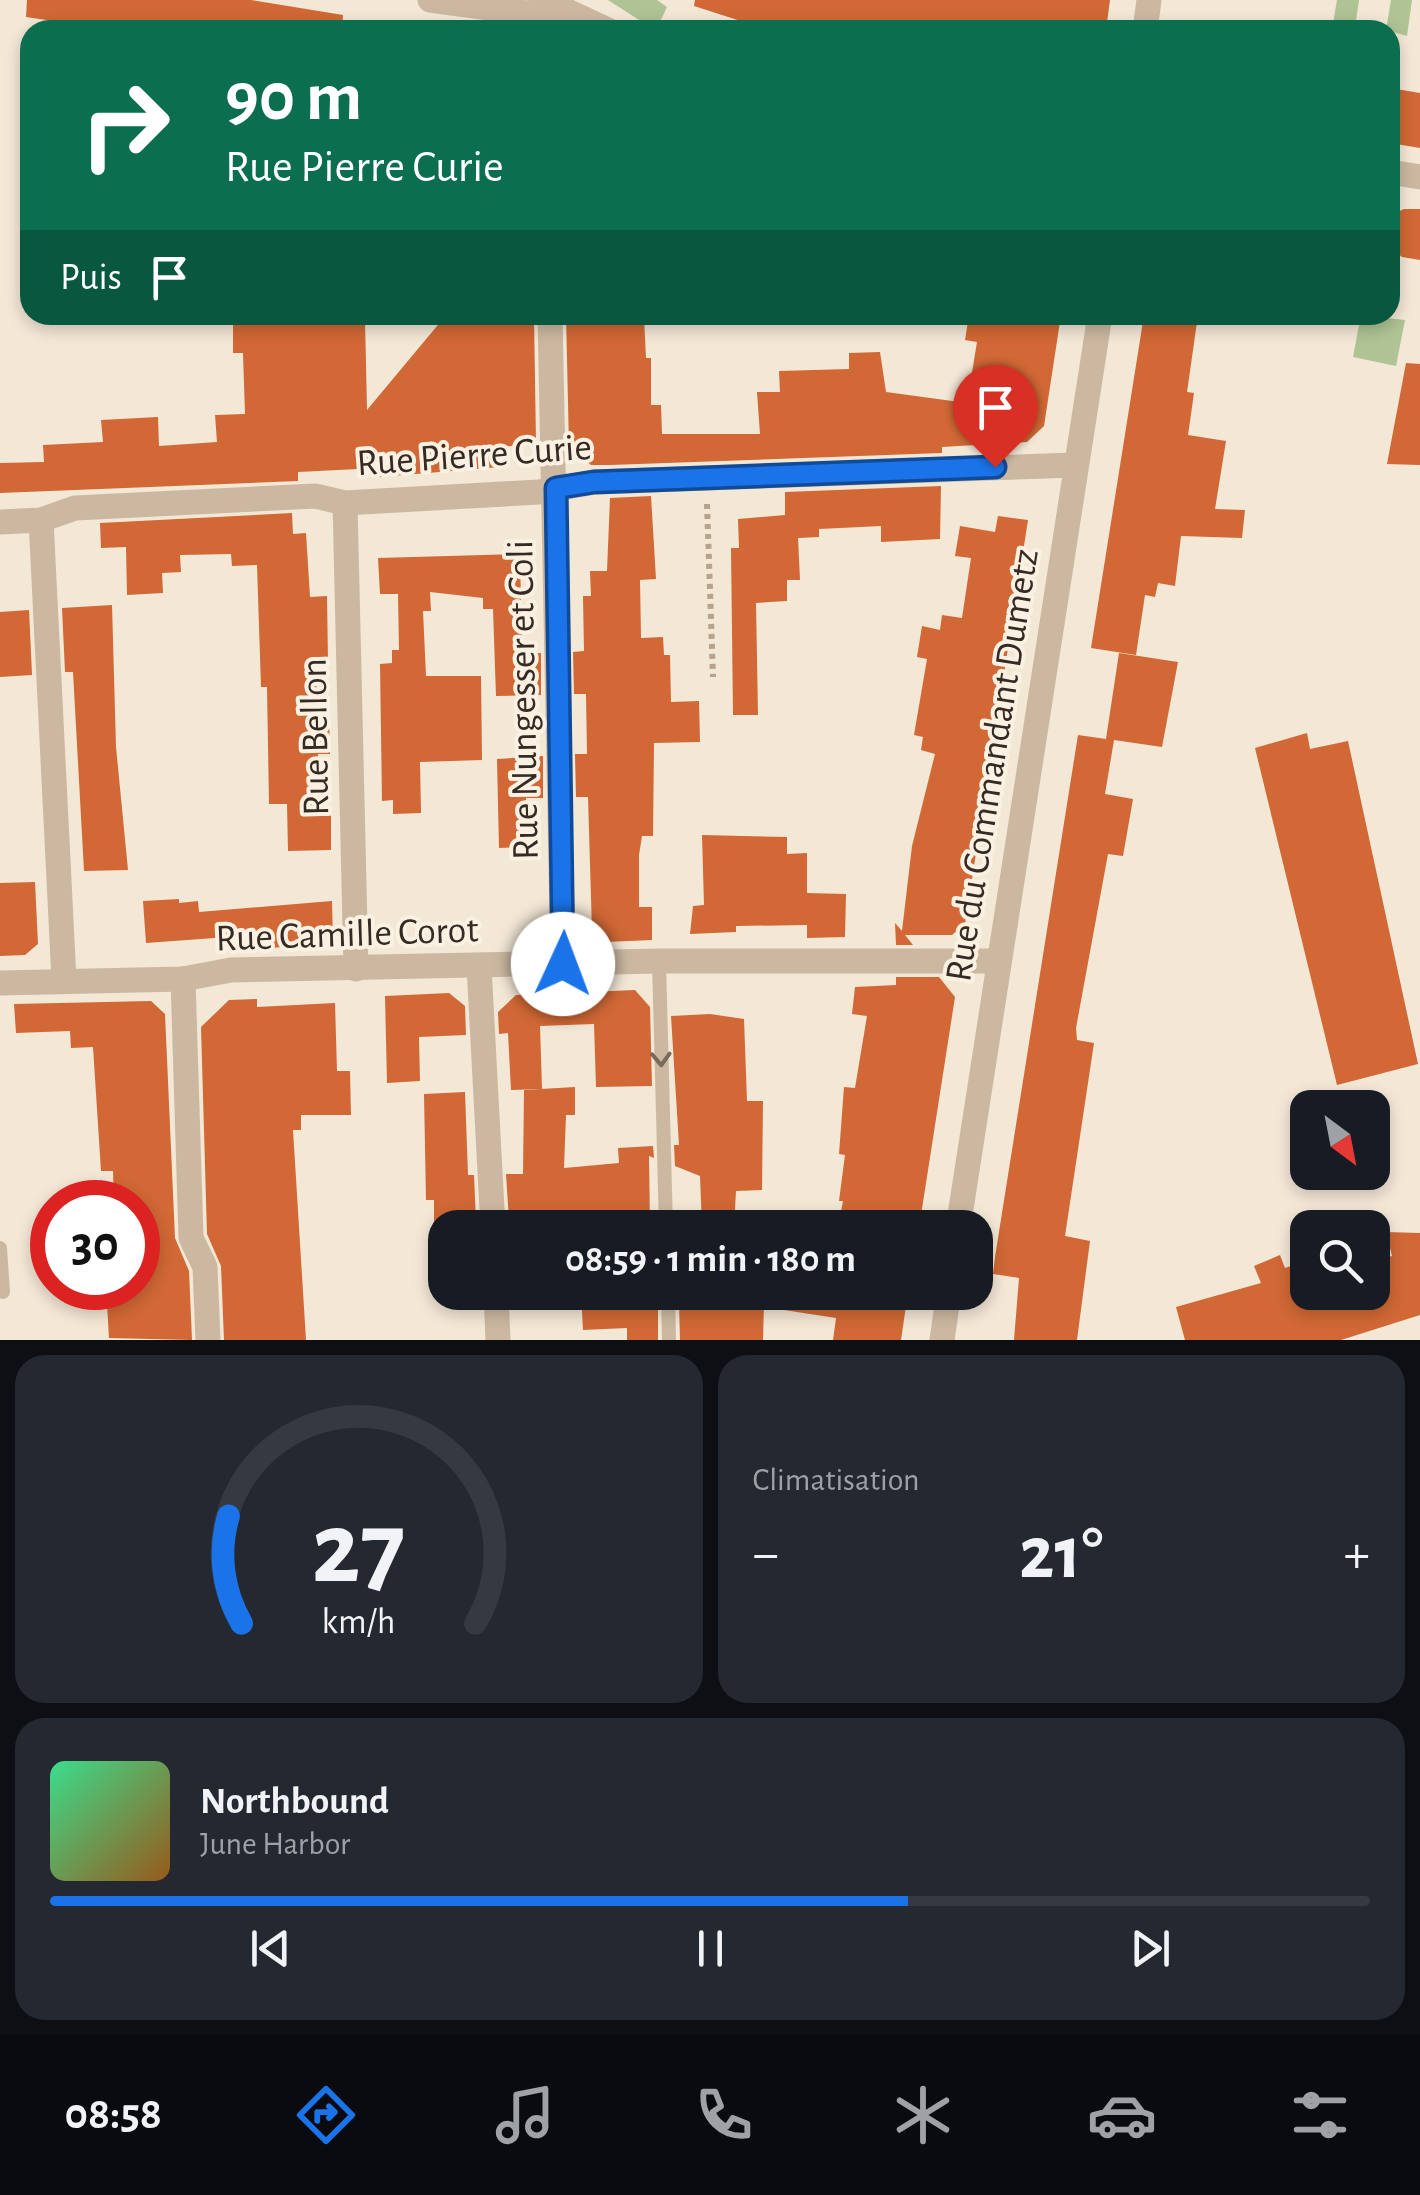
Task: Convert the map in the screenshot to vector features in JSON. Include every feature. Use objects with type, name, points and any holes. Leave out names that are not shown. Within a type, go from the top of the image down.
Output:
[{"type":"street","points":[[430,0],[526,13],[559,13]]},
{"type":"street","name":"Rue Nungesser et Coli","points":[[550,325],[563,964]]},
{"type":"street","name":"Rue du Commandant Dumetz","points":[[961,1210],[996,961],[1098,325]]},
{"type":"street","name":"Rue Pierre Curie","points":[[0,522],[41,520],[74,508],[315,496],[345,503],[594,482],[1076,465]]},
{"type":"street","name":"Rue Bellon","points":[[345,503],[356,968]]},
{"type":"street","points":[[41,520],[64,980]]},
{"type":"street","name":"Rue Camille Corot","points":[[0,982],[183,978],[231,970],[996,961]]},
{"type":"street","points":[[479,966],[492,1210]]},
{"type":"street","points":[[183,978],[192,1238],[206,1267],[208,1340]]},
{"type":"street","points":[[497,1310],[498,1340]]},
{"type":"street","points":[[942,1340],[946,1310]]},
{"type":"lane","points":[[659,962],[666,1210]]},
{"type":"lane","points":[[0,1248],[3,1292]]},
{"type":"lane","points":[[668,1310],[669,1340]]},
{"type":"path","points":[[706,478],[713,676]]},
{"type":"green space","points":[[608,0],[657,0],[667,7],[661,20],[639,20]]},
{"type":"green space","points":[[1337,0],[1359,0],[1356,20],[1334,20]]},
{"type":"green space","points":[[1391,0],[1412,0],[1407,36],[1400,34],[1400,20],[1388,20]]},
{"type":"green space","points":[[1400,319],[1405,320],[1396,366],[1353,357],[1359,325],[1400,325]]},
{"type":"building","points":[[27,0],[251,0],[343,15],[343,20],[26,17]]},
{"type":"building","points":[[695,0],[1110,0],[1107,20],[738,20],[694,6]]},
{"type":"building","points":[[1400,90],[1420,93],[1420,148],[1400,145]]},
{"type":"building","points":[[1420,209],[1420,260],[1400,255],[1400,211]]},
{"type":"building","points":[[233,325],[365,325],[367,410],[438,325],[534,325],[536,444],[498,447],[500,467],[379,477],[378,468],[298,472],[298,481],[0,493],[0,463],[44,462],[43,445],[103,442],[101,420],[158,417],[159,446],[217,442],[215,415],[245,414],[243,353],[233,353]]},
{"type":"building","points":[[566,325],[644,325],[646,358],[651,358],[651,405],[661,405],[662,434],[760,434],[757,392],[780,392],[779,371],[849,369],[849,353],[880,352],[886,392],[967,403],[977,342],[965,340],[967,325],[1059,325],[1044,426],[1027,442],[942,447],[942,453],[591,465],[569,446]]},
{"type":"building","points":[[1142,325],[1197,325],[1187,392],[1194,393],[1188,435],[1226,441],[1215,509],[1245,510],[1242,538],[1181,536],[1175,586],[1158,583],[1155,597],[1145,595],[1136,655],[1091,648]]},
{"type":"building","points":[[1406,363],[1420,364],[1420,465],[1387,464]]},
{"type":"building","points":[[941,486],[940,539],[881,542],[881,526],[819,529],[819,537],[798,538],[800,580],[787,580],[787,601],[756,603],[758,715],[733,715],[731,548],[739,548],[738,519],[785,515],[785,492]]},
{"type":"building","points":[[651,496],[656,579],[640,580],[641,638],[663,637],[664,655],[670,655],[671,702],[699,701],[700,742],[654,743],[653,836],[642,836],[639,855],[639,907],[652,907],[652,940],[605,942],[592,931],[588,797],[576,797],[575,754],[587,754],[586,694],[574,694],[573,652],[584,651],[583,596],[591,596],[590,571],[607,571],[610,498]]},
{"type":"building","points":[[292,513],[293,534],[306,533],[310,597],[327,596],[328,662],[316,663],[317,719],[329,718],[330,754],[318,754],[320,808],[331,808],[331,850],[288,851],[287,804],[269,804],[267,687],[261,687],[257,565],[232,566],[231,554],[180,555],[181,572],[162,573],[163,593],[127,595],[126,547],[101,548],[100,523]]},
{"type":"building","points":[[998,516],[1028,520],[965,924],[952,935],[905,935],[913,945],[896,945],[895,923],[902,931],[912,846],[935,754],[921,750],[923,737],[914,735],[927,659],[917,657],[922,626],[940,630],[942,615],[962,618],[971,558],[955,556],[960,526],[995,532]]},
{"type":"building","points":[[520,554],[522,654],[541,653],[541,695],[496,696],[493,609],[483,609],[483,598],[430,592],[431,611],[423,611],[426,676],[481,676],[482,760],[420,762],[421,813],[393,814],[393,800],[382,801],[380,664],[392,663],[392,650],[399,650],[398,594],[380,594],[378,558]]},
{"type":"building","points":[[112,605],[116,747],[128,870],[84,871],[73,672],[65,672],[62,608]]},
{"type":"building","points":[[29,610],[32,675],[0,677],[0,612]]},
{"type":"building","points":[[1119,653],[1178,662],[1162,747],[1114,740],[1105,794],[1133,799],[1123,856],[1108,854],[1076,1028],[1077,1040],[1094,1043],[1065,1236],[1090,1241],[1077,1340],[1014,1340],[1019,1278],[993,1274],[995,1257],[1078,735],[1106,739]]},
{"type":"building","points":[[1307,733],[1310,749],[1348,741],[1418,1064],[1337,1085],[1255,748]]},
{"type":"building","points":[[543,756],[543,798],[526,798],[526,847],[499,848],[497,759]]},
{"type":"building","points":[[702,835],[787,837],[787,854],[807,853],[807,893],[846,894],[845,937],[807,938],[807,925],[736,926],[736,932],[690,934],[693,906],[704,905]]},
{"type":"building","points":[[35,882],[38,944],[25,955],[0,956],[0,883]]},
{"type":"building","points":[[179,899],[179,903],[198,901],[199,912],[332,901],[333,942],[271,948],[271,934],[146,943],[143,901]]},
{"type":"building","points":[[896,977],[939,977],[955,997],[922,1210],[841,1210],[845,1155],[839,1154],[844,1087],[855,1088],[867,1016],[852,1014],[855,987],[896,985]]},
{"type":"building","points":[[635,990],[650,1007],[652,1086],[596,1087],[594,1024],[540,1026],[542,1089],[511,1090],[508,1033],[499,1034],[498,1012],[516,995]]},
{"type":"building","points":[[449,993],[465,1006],[466,1035],[419,1037],[420,1081],[387,1083],[385,996]]},
{"type":"building","points":[[257,999],[257,1007],[335,1003],[337,1071],[350,1071],[351,1115],[301,1115],[301,1130],[293,1130],[306,1340],[224,1340],[221,1266],[207,1234],[201,1027],[229,1000]]},
{"type":"building","points":[[151,1001],[165,1014],[175,1238],[189,1271],[192,1340],[109,1338],[107,1310],[160,1310],[160,1180],[113,1180],[113,1171],[101,1171],[93,1047],[71,1048],[70,1031],[16,1033],[14,1004]]},
{"type":"building","points":[[710,1014],[744,1019],[747,1101],[763,1101],[762,1190],[736,1191],[735,1210],[701,1210],[700,1176],[675,1166],[674,1145],[679,1145],[671,1016]]},
{"type":"building","points":[[575,1087],[575,1115],[566,1115],[564,1168],[619,1163],[618,1148],[653,1146],[654,1158],[649,1156],[650,1210],[508,1210],[506,1174],[523,1174],[524,1090]]},
{"type":"building","points":[[465,1092],[468,1175],[474,1175],[476,1210],[434,1210],[434,1200],[426,1200],[424,1094]]},
{"type":"building","points":[[1390,1232],[1420,1233],[1420,1315],[1341,1340],[1185,1340],[1176,1307],[1261,1283],[1254,1266],[1280,1255],[1285,1268],[1290,1266],[1290,1310],[1390,1310]]},
{"type":"building","points":[[582,1310],[658,1310],[658,1340],[627,1340],[627,1328],[583,1330]]},
{"type":"building","points":[[679,1310],[764,1310],[763,1340],[680,1340]]},
{"type":"building","points":[[784,1310],[905,1310],[901,1340],[833,1340],[836,1318]]},
{"type":"route","points":[[563,964],[566,948],[556,488],[594,482],[995,467]]}]
